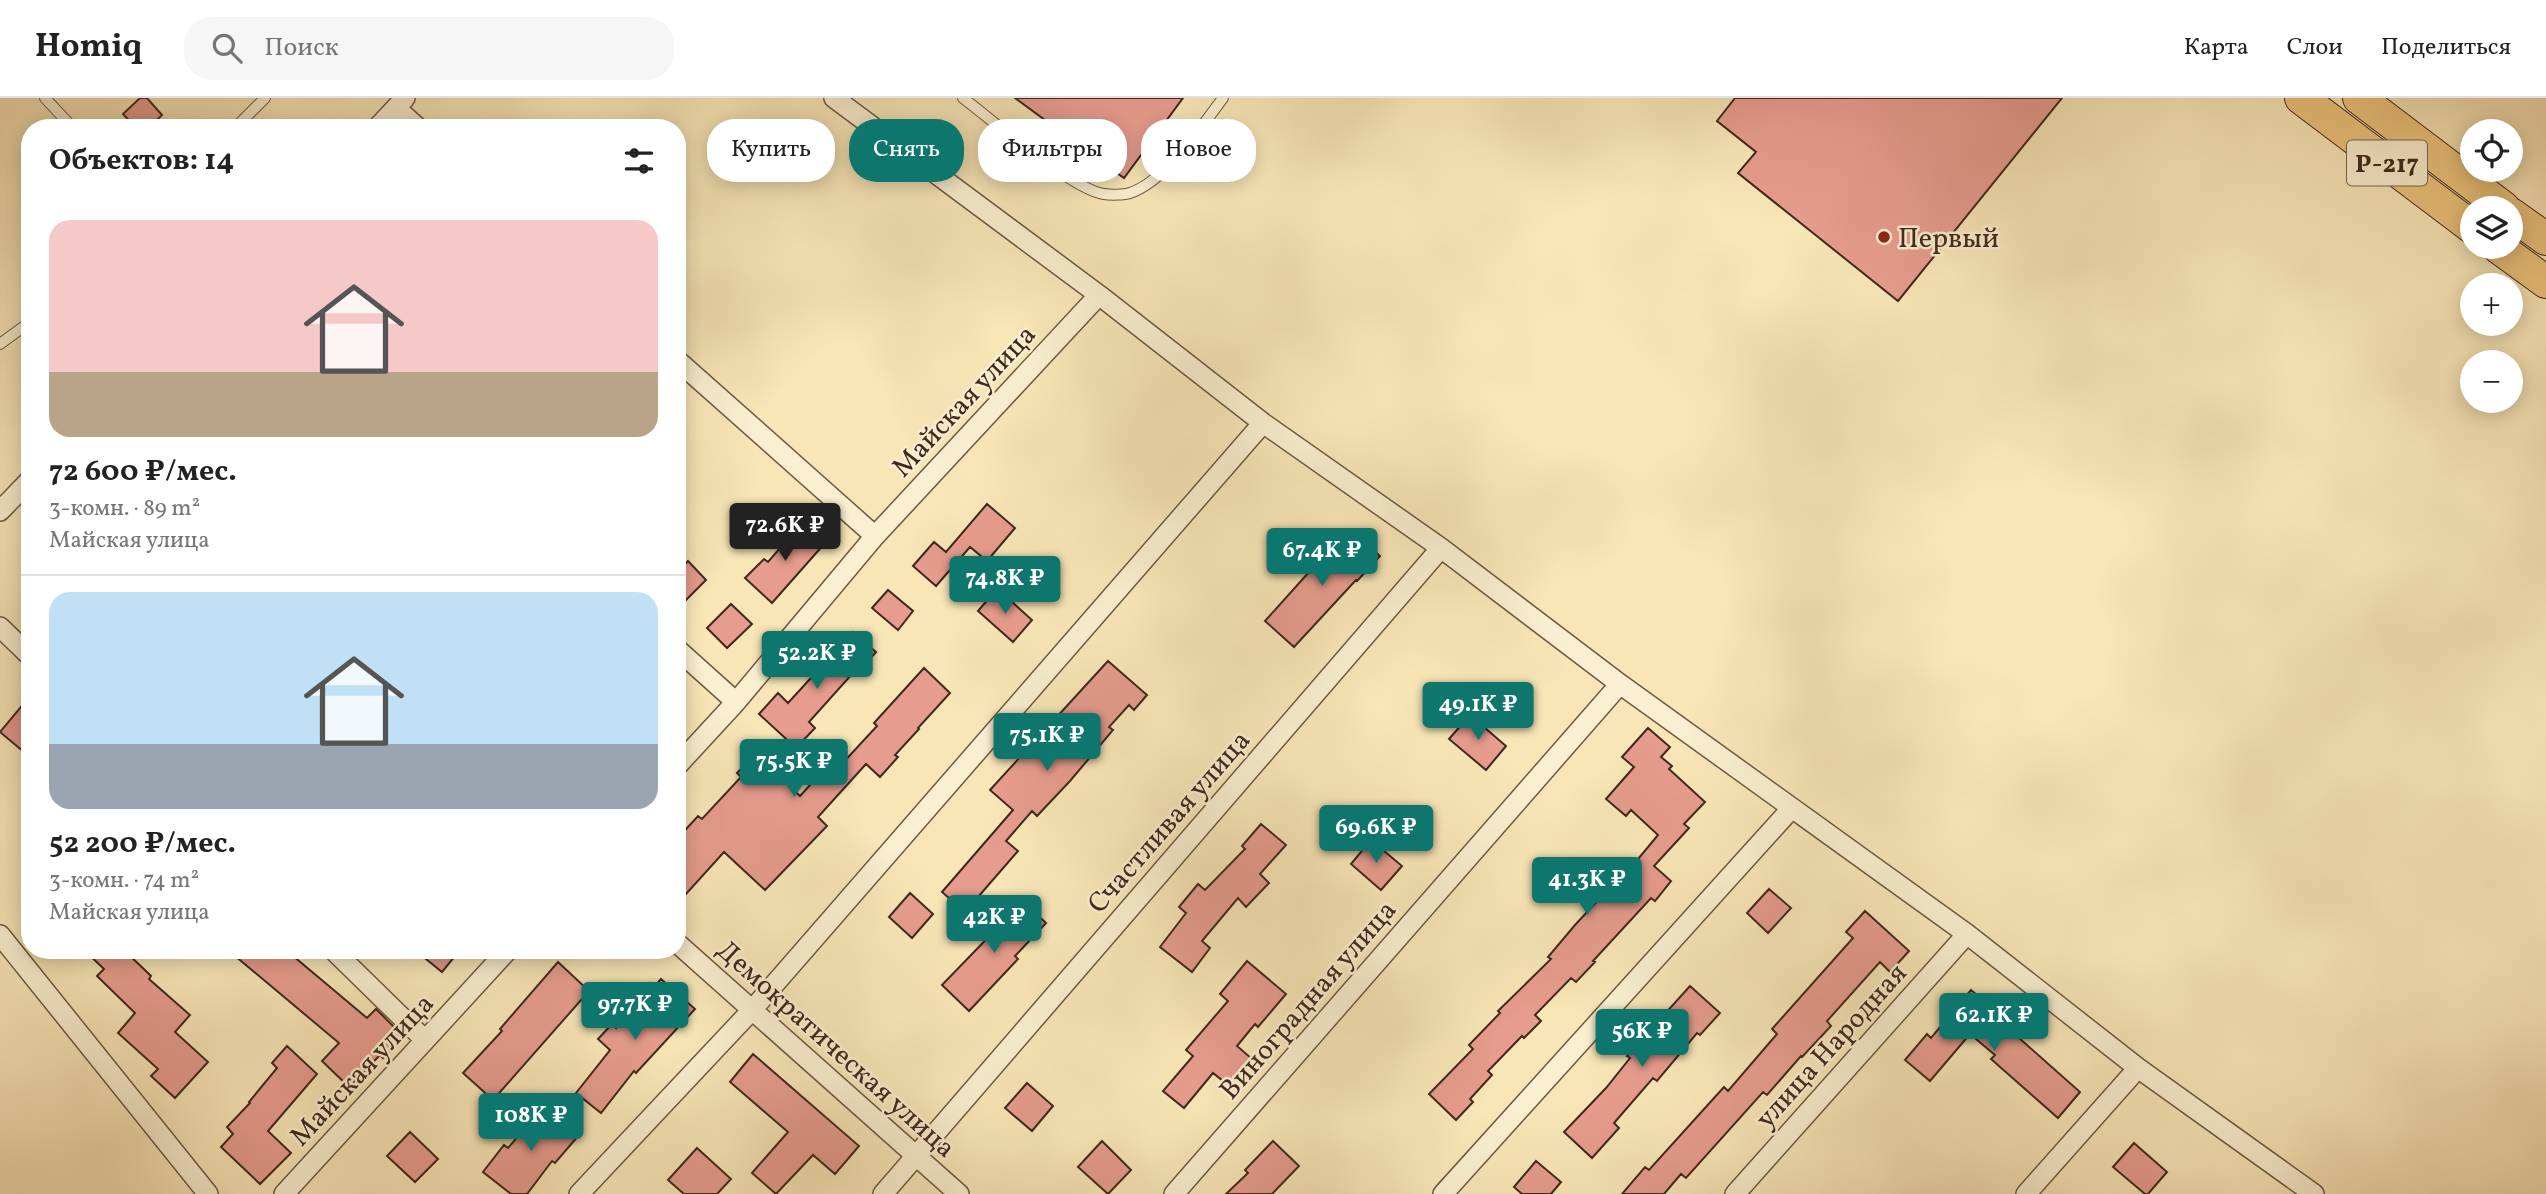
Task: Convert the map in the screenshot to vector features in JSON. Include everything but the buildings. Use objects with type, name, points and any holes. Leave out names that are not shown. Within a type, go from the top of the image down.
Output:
[{"type":"main road","name":"Р-217","points":[[2301,98],[2460,218]]},
{"type":"main road","name":"Р-217","points":[[2359,98],[2488,196]]},
{"type":"main road","points":[[2523,223],[2546,239]]},
{"type":"main road","points":[[2514,259],[2546,282]]},
{"type":"street","points":[[834,98],[1099,295],[1263,423],[1441,548],[1620,684],[1967,934],[2138,1068],[2314,1194]]},
{"type":"street","points":[[385,119],[400,103],[412,119]]},
{"type":"street","name":"Майская улица","points":[[686,756],[736,702],[875,536],[1099,295]]},
{"type":"street","points":[[686,368],[875,536]]},
{"type":"street","points":[[579,1194],[752,1010],[1263,423]]},
{"type":"street","points":[[0,511],[21,489]]},
{"type":"street","name":"Счастливая улица","points":[[883,1194],[1441,548]]},
{"type":"street","points":[[0,627],[21,647]]},
{"type":"street","points":[[686,657],[736,702]]},
{"type":"street","name":"Виноградная улица","points":[[1174,1194],[1620,684]]},
{"type":"street","points":[[1443,1194],[1791,809]]},
{"type":"street","name":"улица Народная","points":[[1735,1194],[1967,934]]},
{"type":"street","points":[[0,935],[208,1194]]},
{"type":"street","name":"Демократическая улица","points":[[686,951],[959,1194]]},
{"type":"street","points":[[342,959],[425,1040]]},
{"type":"street","name":"Майская улица","points":[[284,1194],[500,959]]},
{"type":"street","points":[[2026,1194],[2138,1068]]},
{"type":"lane","points":[[45,98],[65,119]]},
{"type":"lane","points":[[244,119],[265,98]]},
{"type":"lane","points":[[963,98],[1076,183],[1103,194],[1130,193],[1156,177],[1184,150],[1223,98]]},
{"type":"lane","points":[[0,344],[21,329]]},
{"type":"place","name":"Первый","points":[[1884,237]]}]
